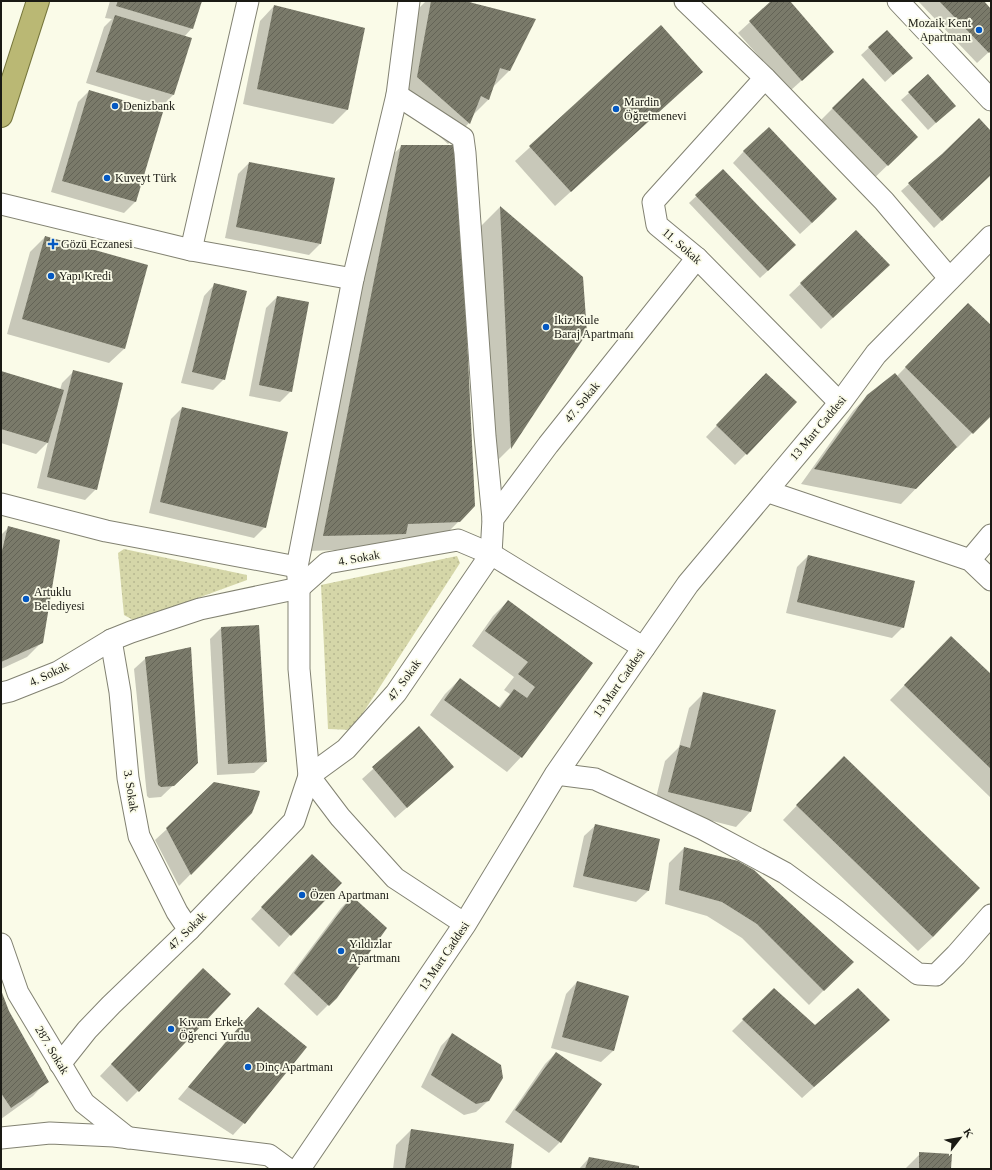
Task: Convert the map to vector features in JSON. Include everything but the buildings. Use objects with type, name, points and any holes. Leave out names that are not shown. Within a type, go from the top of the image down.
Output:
[{"type":"highway","points":[[1,116],[38,1]]},
{"type":"street","points":[[191,250],[248,1]]},
{"type":"street","points":[[409,1],[397,95],[353,279],[297,567],[299,588],[299,668],[309,776],[340,818],[395,878],[465,924]]},
{"type":"street","points":[[898,1],[991,100]]},
{"type":"street","points":[[690,2],[884,201],[950,279]]},
{"type":"street","name":"11. Sokak","points":[[765,78],[653,202],[657,225],[697,258],[840,403]]},
{"type":"street","points":[[397,95],[463,138],[493,519],[491,554]]},
{"type":"street","points":[[1,204],[191,250],[353,279]]},
{"type":"street","name":"13 Mart Caddesi","points":[[299,1169],[465,924],[556,774],[688,584],[840,403],[876,354],[991,237]]},
{"type":"street","name":"47. Sokak","points":[[493,519],[548,444],[697,258]]},
{"type":"street","points":[[766,491],[970,560],[991,580]]},
{"type":"street","points":[[1,504],[106,531],[297,567]]},
{"type":"street","points":[[970,560],[991,535]]},
{"type":"street","name":"4. Sokak","points":[[1,693],[10,691],[58,672],[111,640],[200,609],[299,588],[327,563],[458,540],[491,554],[644,648]]},
{"type":"street","name":"47. Sokak","points":[[60,1064],[87,1030],[106,1010],[189,930],[294,820],[309,776],[346,749],[396,692],[491,554]]},
{"type":"street","name":"3. Sokak","points":[[111,640],[120,692],[128,778],[139,836],[177,912],[189,930]]},
{"type":"street","points":[[556,774],[595,779],[703,829],[785,873],[918,974],[936,975],[956,955],[991,915]]},
{"type":"street","name":"287. Sokak","points":[[1,944],[18,994],[84,1103],[128,1138]]},
{"type":"street","points":[[1,1138],[50,1133],[128,1138],[269,1155],[288,1169]]},
{"type":"green space","points":[[124,549],[247,575],[247,580],[135,621],[124,615],[118,553]]},
{"type":"green space","points":[[457,556],[460,563],[352,730],[328,729],[321,585]]},
{"type":"place","name":"Mozaik Kent Apartmanı","points":[[979,30]]},
{"type":"place","name":"Denizbank","points":[[115,106]]},
{"type":"place","name":"Mardin Öğretmenevi","points":[[616,109]]},
{"type":"place","name":"Kuveyt Türk","points":[[107,178]]},
{"type":"place","name":"Gözü Eczanesi","points":[[53,244]]},
{"type":"place","name":"Yapı Kredi","points":[[51,276]]},
{"type":"place","name":"İkiz Kule Baraj Apartmanı","points":[[546,327]]},
{"type":"place","name":"Artuklu Belediyesi","points":[[26,599]]},
{"type":"place","name":"Özen Apartmanı","points":[[302,895]]},
{"type":"place","name":"Yıldızlar Apartmanı","points":[[341,951]]},
{"type":"place","name":"Kıvam Erkek Öğrenci Yurdu","points":[[171,1029]]},
{"type":"place","name":"Dinç Apartmanı","points":[[248,1067]]}]
